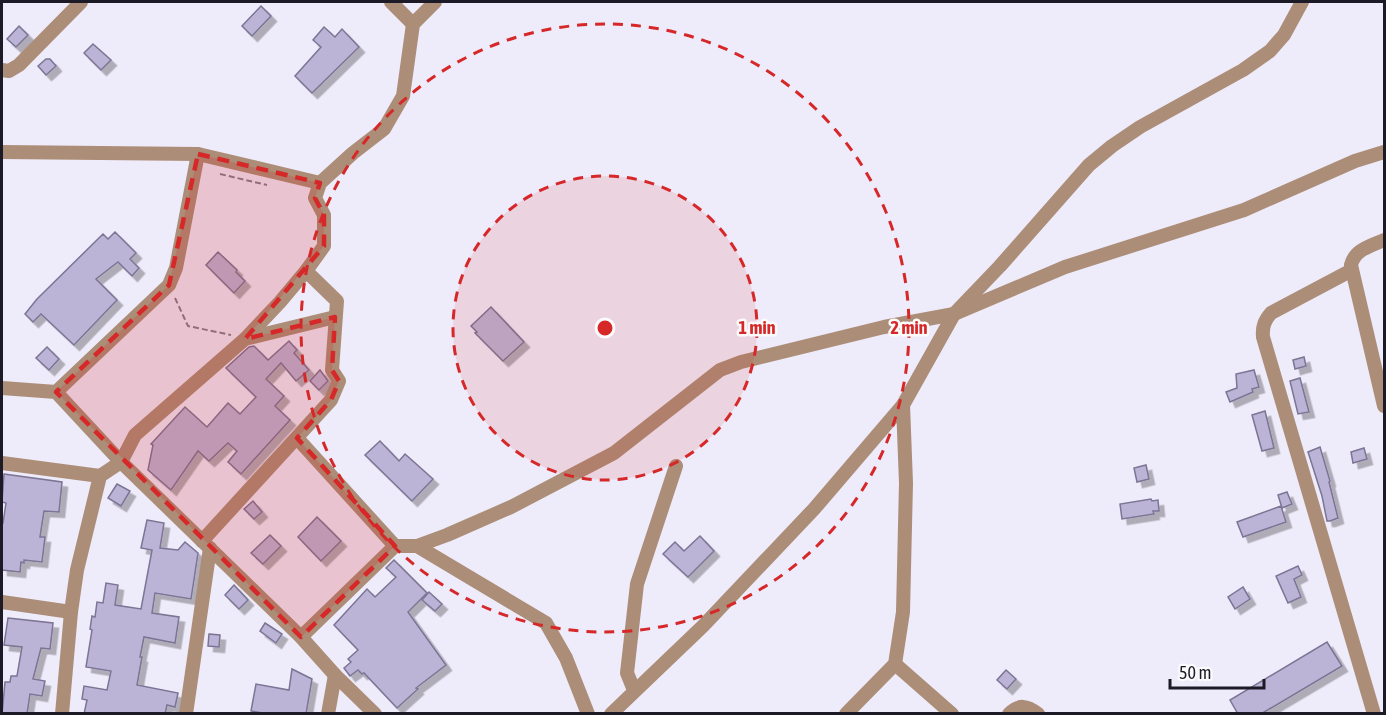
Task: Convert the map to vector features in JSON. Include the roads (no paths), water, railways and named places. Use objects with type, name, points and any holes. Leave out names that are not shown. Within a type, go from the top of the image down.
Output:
[{"type":"street","points":[[2,70],[9,71],[19,65],[81,2]]},
{"type":"street","points":[[391,2],[413,24]]},
{"type":"street","points":[[2,463],[100,476],[121,462],[135,435],[245,339],[280,302],[324,246],[324,215],[315,198],[321,183],[353,153],[384,129],[403,96],[413,24],[435,2]]},
{"type":"street","points":[[611,714],[703,626],[785,540],[903,405],[954,314],[1000,266],[1089,165],[1140,127],[1243,70],[1270,51],[1284,35],[1302,2]]},
{"type":"street","points":[[2,152],[198,154],[321,183]]},
{"type":"street","points":[[301,637],[395,546],[417,546],[511,507],[614,453],[720,370],[884,327],[954,314],[1065,267],[1244,210],[1355,161],[1384,152]]},
{"type":"street","points":[[56,392],[169,285],[176,268],[198,154]]},
{"type":"street","points":[[1384,240],[1356,253],[1352,270],[1384,406]]},
{"type":"street","points":[[1352,270],[1271,313],[1262,328],[1374,714]]},
{"type":"street","points":[[186,714],[206,544],[331,400],[339,381],[332,370],[338,301],[306,271]]},
{"type":"street","points":[[245,339],[335,317]]},
{"type":"street","points":[[2,388],[56,392],[121,462],[301,637],[335,675],[375,714]]},
{"type":"street","points":[[846,714],[895,664],[903,612],[906,483],[903,405]]},
{"type":"street","points":[[297,438],[395,546]]},
{"type":"street","points":[[634,690],[627,673],[637,584],[676,466]]},
{"type":"street","points":[[62,714],[76,570],[100,476]]},
{"type":"street","points":[[417,546],[546,623],[566,658],[588,714]]},
{"type":"street","points":[[2,602],[71,612]]},
{"type":"street","points":[[895,664],[952,714]]},
{"type":"street","points":[[328,714],[335,675]]},
{"type":"street","points":[[1009,714],[1021,706],[1030,708],[1038,714]]}]
